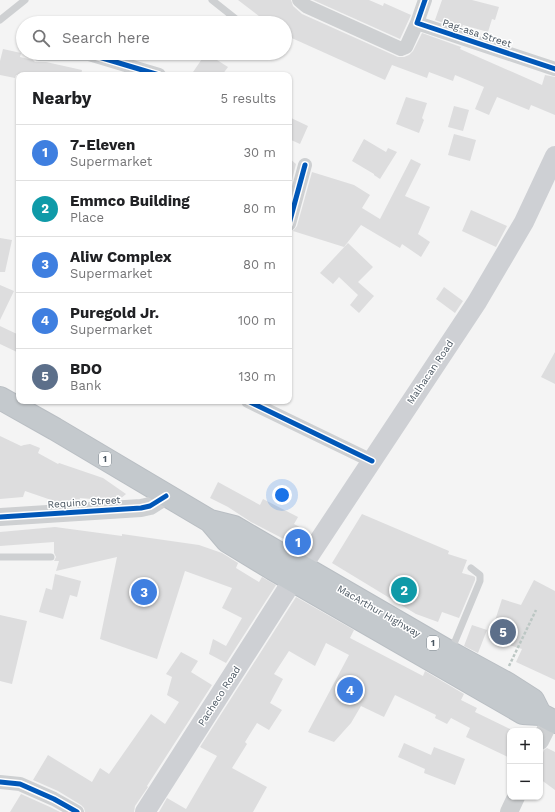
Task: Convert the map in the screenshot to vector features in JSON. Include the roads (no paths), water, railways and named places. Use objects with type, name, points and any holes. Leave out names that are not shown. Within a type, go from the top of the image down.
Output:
[{"type":"highway","name":"MacArthur Highway","points":[[0,398],[55,429],[210,522],[234,527],[298,573],[523,713],[549,718]]},
{"type":"highway","name":"MacArthur Highway","points":[[298,573],[501,681],[533,700],[549,718]]},
{"type":"main road","name":"Malhacan Road","points":[[298,573],[477,302],[524,222],[555,156]]},
{"type":"main road","name":"Pacheco Road","points":[[145,812],[298,573]]},
{"type":"street","points":[[299,0],[306,6],[401,49],[406,47],[417,23],[425,0]]},
{"type":"street","name":"Pag-asa Street","points":[[417,23],[555,69]]},
{"type":"street","points":[[109,60],[149,72]]},
{"type":"street","points":[[292,213],[305,165]]},
{"type":"street","points":[[254,404],[372,461]]},
{"type":"street","name":"Requino Street","points":[[0,517],[141,508],[150,506],[166,496]]},
{"type":"street","points":[[543,733],[549,718]]},
{"type":"street","points":[[0,782],[20,784],[54,799],[77,812]]},
{"type":"street","points":[[509,812],[515,800]]},
{"type":"lane","points":[[0,20],[25,0]]},
{"type":"lane","points":[[212,0],[232,16]]},
{"type":"lane","points":[[0,557],[51,557]]},
{"type":"lane","points":[[450,653],[480,581],[480,575],[471,568]]},
{"type":"place","name":"7-Eleven","points":[[298,542]]},
{"type":"place","name":"Emmco Building","points":[[404,590]]},
{"type":"place","name":"Aliw Complex","points":[[144,592]]},
{"type":"place","name":"BDO","points":[[503,632]]},
{"type":"place","name":"Puregold Jr.","points":[[350,690]]}]
